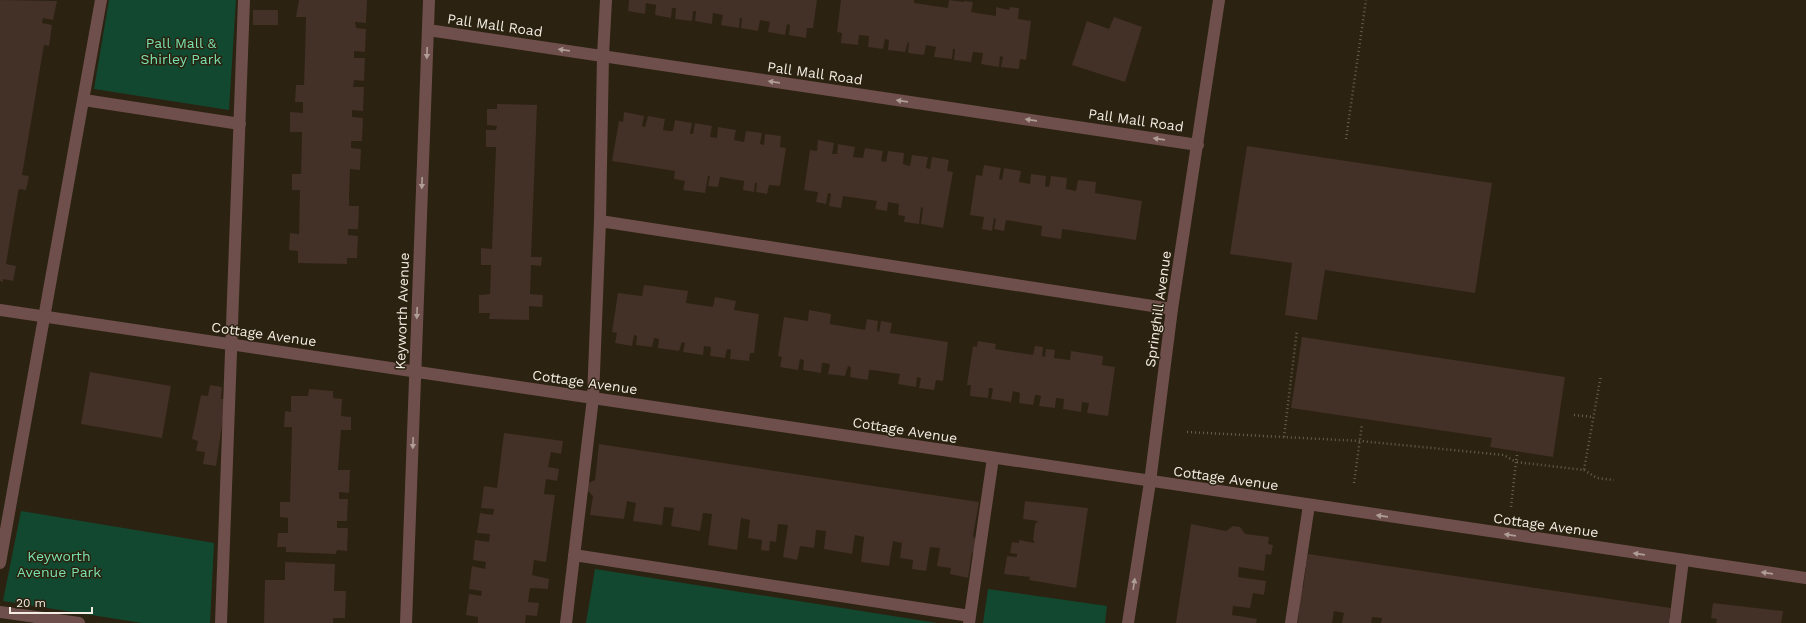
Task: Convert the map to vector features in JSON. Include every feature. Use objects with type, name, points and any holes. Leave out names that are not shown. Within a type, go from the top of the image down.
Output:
[{"type":"street","points":[[0,563],[101,0]]},
{"type":"street","points":[[222,623],[244,0]]},
{"type":"street","name":"Keyworth Avenue","points":[[406,623],[429,0]]},
{"type":"street","points":[[566,623],[593,398],[600,221],[603,56],[606,0]]},
{"type":"street","name":"Springhill Avenue","points":[[1128,623],[1150,482],[1172,309],[1219,0]]},
{"type":"street","name":"Pall Mall Road","points":[[428,30],[1198,144]]},
{"type":"street","points":[[84,100],[240,124]]},
{"type":"street","points":[[600,221],[1172,309]]},
{"type":"street","name":"Cottage Avenue","points":[[0,310],[1150,482],[1806,578]]},
{"type":"street","points":[[574,555],[969,620],[993,458]]},
{"type":"street","points":[[1291,623],[1309,505]]},
{"type":"street","points":[[1675,623],[1683,560]]},
{"type":"street","points":[[0,612],[80,623]]},
{"type":"path","points":[[1346,139],[1366,0]]},
{"type":"path","points":[[1284,437],[1297,330]]},
{"type":"path","points":[[1584,470],[1601,375]]},
{"type":"path","points":[[1574,414],[1593,417]]},
{"type":"path","points":[[1354,483],[1362,424]]},
{"type":"path","points":[[1187,432],[1360,442],[1504,455],[1516,462],[1584,470],[1597,478],[1614,480]]},
{"type":"path","points":[[1511,507],[1518,455]]},
{"type":"green space","name":"Pall Mall & Shirley Park","points":[[109,0],[236,0],[229,110],[94,89]]},
{"type":"green space","name":"Keyworth Avenue Park","points":[[21,511],[214,543],[210,623],[142,623],[3,601]]},
{"type":"green space","points":[[595,569],[937,623],[586,623]]},
{"type":"green space","points":[[988,589],[1107,606],[1105,623],[983,623]]},
{"type":"building","points":[[0,0],[57,1],[53,20],[43,18],[42,23],[52,25],[49,46],[44,45],[22,175],[29,176],[26,190],[19,189],[18,192],[6,264],[16,266],[13,281],[3,279],[3,282],[0,281]]},
{"type":"building","points":[[299,0],[367,0],[366,23],[355,22],[356,28],[366,29],[365,52],[354,51],[354,58],[365,58],[364,81],[354,80],[353,87],[364,87],[363,111],[352,110],[352,117],[363,118],[362,141],[351,141],[351,148],[361,149],[360,170],[350,169],[349,206],[359,206],[358,229],[348,229],[348,235],[358,236],[357,258],[347,258],[347,264],[298,263],[298,251],[289,250],[290,233],[299,234],[300,190],[292,190],[292,174],[301,174],[302,132],[290,132],[290,112],[303,113],[303,102],[295,102],[296,85],[304,85],[306,17],[296,17]]},
{"type":"building","points":[[629,0],[817,0],[813,28],[807,28],[806,38],[789,35],[790,25],[787,24],[785,35],[768,32],[770,22],[760,20],[758,31],[741,28],[742,18],[740,18],[739,28],[721,25],[723,15],[713,13],[712,24],[695,21],[696,11],[693,11],[692,21],[675,19],[676,8],[672,8],[671,18],[655,15],[656,5],[646,3],[645,14],[628,11]]},
{"type":"building","points":[[841,0],[914,0],[914,3],[948,8],[949,0],[964,1],[973,2],[971,12],[996,16],[996,7],[1009,10],[1010,7],[1019,8],[1018,19],[1031,21],[1026,60],[1020,59],[1019,69],[1001,67],[1003,57],[1000,56],[999,67],[981,64],[983,53],[973,52],[971,62],[954,60],[955,49],[953,49],[952,59],[934,57],[936,47],[926,45],[924,55],[908,53],[909,42],[905,52],[888,50],[889,40],[885,39],[883,49],[868,47],[869,36],[859,35],[858,45],[841,43],[842,33],[837,32]]},
{"type":"building","points":[[253,10],[278,10],[278,25],[253,25]]},
{"type":"building","points":[[1114,17],[1142,27],[1125,82],[1072,65],[1087,21],[1109,29]]},
{"type":"building","points":[[497,104],[537,105],[531,257],[542,257],[541,266],[531,265],[530,294],[543,295],[542,307],[529,306],[529,320],[489,319],[490,313],[479,313],[479,295],[490,294],[491,265],[481,265],[481,248],[492,249],[496,147],[486,147],[486,130],[496,130],[497,126],[487,125],[487,109],[497,109]]},
{"type":"building","points":[[624,112],[644,116],[642,126],[645,127],[648,116],[665,119],[663,130],[669,131],[673,131],[675,120],[692,123],[690,134],[693,134],[695,123],[712,126],[710,137],[717,138],[718,127],[736,130],[734,140],[744,142],[746,131],[762,133],[760,144],[764,145],[765,134],[781,136],[780,147],[786,148],[780,186],[769,185],[767,194],[756,192],[757,183],[755,183],[754,192],[743,190],[744,181],[720,177],[718,187],[708,186],[710,176],[708,176],[705,193],[683,190],[685,181],[674,179],[675,171],[612,161],[619,121],[623,122]]},
{"type":"building","points":[[818,140],[834,143],[832,154],[837,154],[838,144],[855,147],[853,157],[863,158],[865,148],[883,151],[881,161],[886,162],[888,151],[904,153],[903,164],[910,166],[912,155],[928,157],[926,168],[930,169],[932,157],[949,160],[947,171],[953,172],[943,228],[921,224],[923,208],[921,207],[919,224],[904,222],[905,216],[898,215],[899,204],[888,202],[887,211],[875,209],[877,201],[843,196],[841,208],[829,206],[831,194],[828,193],[826,204],[816,202],[818,192],[804,190],[810,150],[817,151]]},
{"type":"building","points":[[1247,146],[1492,183],[1475,293],[1325,270],[1317,320],[1285,315],[1292,263],[1230,254]]},
{"type":"building","points":[[984,165],[1001,168],[999,179],[1002,180],[1004,168],[1021,171],[1019,182],[1030,184],[1031,174],[1046,176],[1045,186],[1049,187],[1051,176],[1067,178],[1066,189],[1076,191],[1078,180],[1096,182],[1095,193],[1142,201],[1136,240],[1062,229],[1061,239],[1041,236],[1042,226],[1006,220],[1004,231],[994,229],[996,219],[994,218],[992,231],[982,229],[984,217],[970,215],[976,175],[982,176]]},
{"type":"building","points":[[644,285],[688,291],[686,303],[713,307],[715,297],[736,301],[734,310],[759,314],[754,353],[750,353],[749,361],[730,359],[731,350],[729,349],[727,349],[725,358],[710,356],[711,347],[704,346],[703,355],[683,352],[685,343],[682,342],[679,351],[658,348],[659,339],[654,338],[652,347],[636,345],[637,336],[634,335],[632,346],[615,343],[617,333],[612,332],[618,293],[642,296]]},
{"type":"building","points":[[809,310],[831,314],[830,324],[865,330],[867,319],[878,321],[877,331],[879,332],[881,321],[892,323],[890,333],[948,342],[943,381],[936,380],[934,390],[919,388],[921,378],[917,377],[916,387],[898,384],[900,374],[869,370],[868,380],[850,377],[851,367],[848,366],[845,376],[828,374],[830,364],[824,363],[822,363],[821,373],[803,370],[804,360],[800,359],[798,370],[780,367],[782,357],[778,356],[784,317],[808,321]]},
{"type":"building","points":[[1302,337],[1565,377],[1553,457],[1490,447],[1492,438],[1291,408]]},
{"type":"building","points":[[978,341],[996,344],[995,349],[1033,355],[1035,346],[1043,347],[1042,356],[1045,357],[1046,349],[1055,350],[1054,358],[1070,360],[1071,351],[1103,356],[1102,365],[1115,367],[1108,416],[1087,413],[1089,403],[1082,402],[1081,412],[1063,409],[1064,399],[1056,398],[1055,408],[1039,406],[1041,396],[1037,395],[1035,395],[1033,405],[1019,403],[1020,393],[1013,391],[1011,402],[991,399],[993,389],[991,388],[989,388],[988,398],[970,396],[971,385],[967,385],[973,346],[977,347]]},
{"type":"building","points":[[90,372],[171,386],[162,438],[81,424]]},
{"type":"building","points":[[210,385],[222,387],[221,399],[226,399],[216,466],[203,464],[205,452],[196,451],[198,441],[192,439],[201,395],[208,396]]},
{"type":"building","points":[[309,389],[333,391],[333,398],[342,399],[341,416],[351,417],[351,430],[341,430],[338,470],[350,470],[349,493],[339,492],[339,499],[348,499],[347,521],[337,521],[337,528],[348,528],[347,551],[337,550],[336,554],[286,552],[286,547],[277,547],[278,533],[288,533],[288,518],[280,517],[280,502],[290,502],[292,427],[284,427],[285,411],[291,412],[291,396],[308,396]]},
{"type":"building","points":[[504,433],[563,441],[561,454],[551,452],[548,467],[559,469],[557,481],[546,479],[544,494],[555,495],[546,562],[534,560],[532,575],[549,579],[548,589],[530,588],[528,602],[539,603],[537,616],[526,615],[525,623],[478,623],[478,617],[466,615],[469,594],[481,596],[482,591],[469,589],[472,566],[485,569],[486,562],[473,560],[475,540],[489,542],[490,534],[477,533],[480,513],[493,515],[494,509],[481,508],[484,486],[497,488]]},
{"type":"building","points":[[599,444],[979,502],[973,536],[976,540],[976,549],[972,553],[968,578],[950,574],[951,568],[937,566],[940,548],[930,547],[926,571],[912,569],[913,560],[900,558],[902,543],[893,541],[889,566],[861,562],[864,537],[855,535],[852,554],[824,549],[826,531],[816,530],[814,548],[800,546],[797,560],[783,557],[788,525],[778,524],[776,542],[770,541],[769,551],[761,550],[762,540],[748,538],[750,520],[741,518],[737,550],[708,545],[712,514],[703,513],[700,531],[671,526],[674,508],[664,507],[662,525],[633,521],[636,503],[627,501],[624,519],[590,515],[593,496],[588,491],[588,483],[595,480]]},
{"type":"building","points":[[1025,501],[1088,508],[1076,588],[1029,580],[1030,577],[1004,574],[1007,556],[1017,557],[1017,554],[1010,553],[1012,542],[1019,543],[1019,540],[1035,543],[1033,540],[1035,524],[1038,521],[1023,519]]},
{"type":"building","points":[[1191,524],[1226,531],[1233,526],[1240,527],[1245,534],[1269,537],[1268,544],[1273,545],[1271,555],[1266,554],[1264,571],[1239,567],[1238,577],[1266,581],[1264,595],[1253,593],[1250,608],[1233,606],[1232,615],[1257,619],[1256,623],[1176,623]]},
{"type":"building","points":[[1308,554],[1671,608],[1669,618],[1672,618],[1671,622],[1669,623],[1381,623],[1382,618],[1372,617],[1371,623],[1342,623],[1344,613],[1334,611],[1332,623],[1298,623],[1301,589],[1303,588],[1306,567],[1304,567],[1304,563],[1306,564]]},
{"type":"building","points":[[285,562],[335,564],[334,591],[346,591],[345,618],[333,618],[333,623],[264,623],[265,580],[285,580]]},
{"type":"building","points":[[1713,603],[1783,611],[1781,623],[1716,623],[1717,619],[1711,618]]}]
